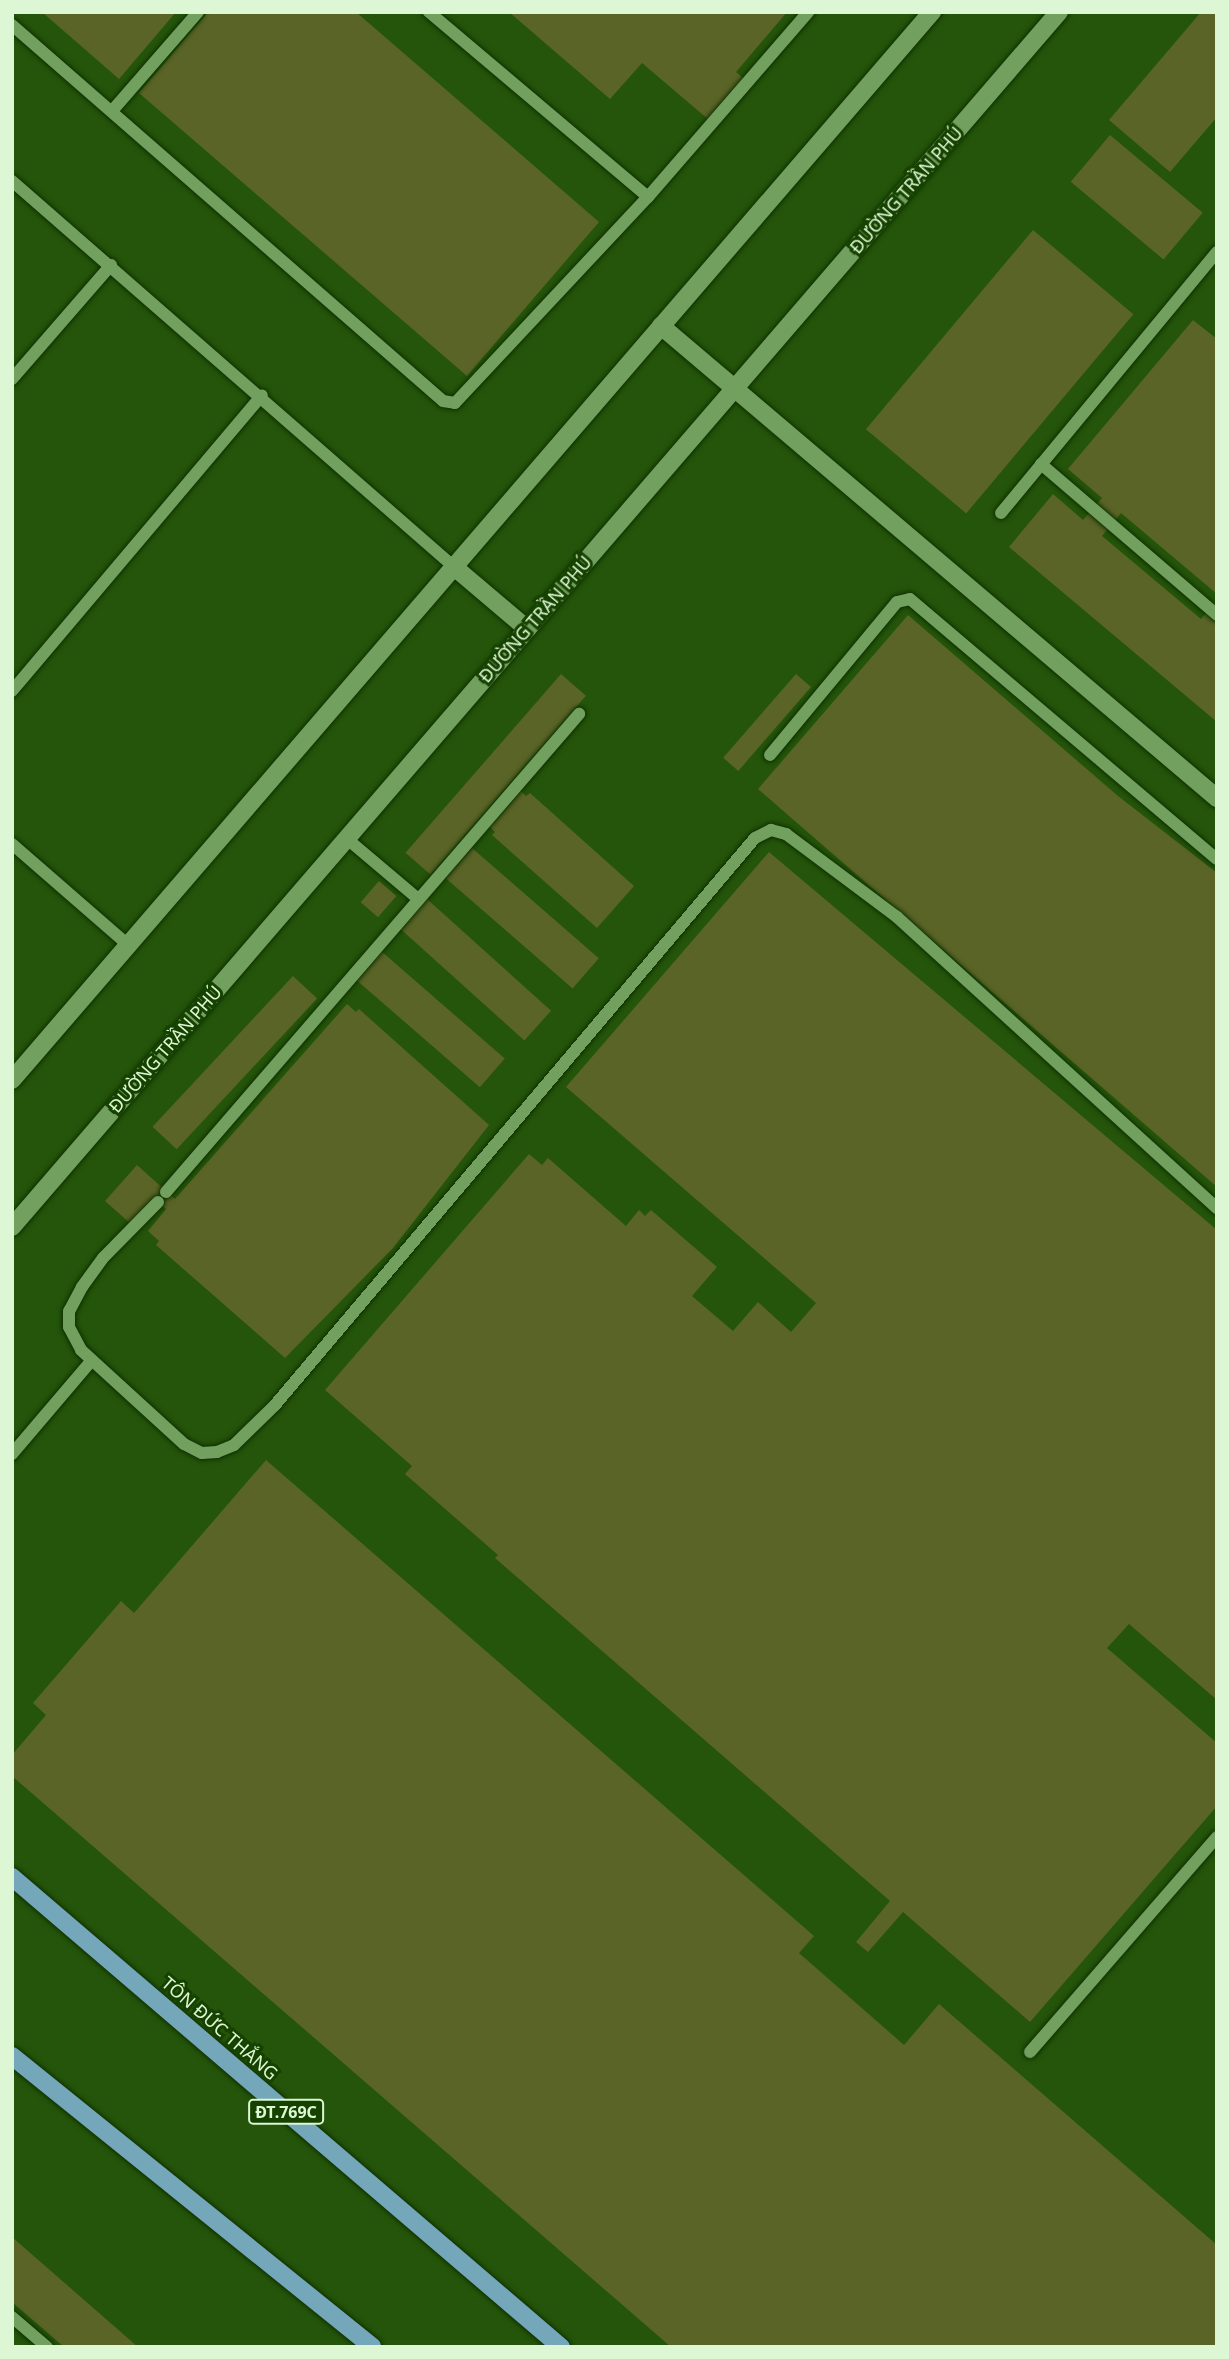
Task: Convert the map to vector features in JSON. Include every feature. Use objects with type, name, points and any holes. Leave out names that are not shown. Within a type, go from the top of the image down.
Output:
[{"type":"main road","points":[[12,1080],[932,12]]},
{"type":"main road","name":"ĐƯỜNG TRẦN PHÚ","points":[[12,1227],[1059,12]]},
{"type":"main road","points":[[661,326],[1217,798]]},
{"type":"main road","points":[[453,566],[526,628]]},
{"type":"main road","name":"TÔN ĐỨC THẮNG","points":[[12,1877],[561,2347]]},
{"type":"main road","points":[[12,2056],[372,2347]]},
{"type":"lane","points":[[112,111],[198,12]]},
{"type":"lane","points":[[429,12],[648,197]]},
{"type":"lane","points":[[12,25],[443,401],[455,403],[648,197],[808,12]]},
{"type":"lane","points":[[12,181],[262,394],[453,566]]},
{"type":"lane","points":[[1001,513],[1217,251]]},
{"type":"lane","points":[[12,379],[111,265]]},
{"type":"lane","points":[[12,691],[262,394]]},
{"type":"lane","points":[[1041,464],[1217,615]]},
{"type":"lane","points":[[770,755],[897,602],[910,599],[1217,859]]},
{"type":"lane","points":[[579,714],[417,898],[162,1197],[103,1258],[69,1311],[69,1326],[92,1360],[184,1444],[202,1453],[234,1445],[275,1405],[755,838],[771,830],[786,834],[897,917],[1217,1208]]},
{"type":"lane","points":[[346,838],[417,898]]},
{"type":"lane","points":[[12,844],[128,945]]},
{"type":"lane","points":[[12,1454],[92,1360]]},
{"type":"lane","points":[[1030,2052],[1217,1837]]},
{"type":"lane","points":[[12,2317],[47,2347]]},
{"type":"shaded area","points":[[12,12],[1217,12],[1217,2347],[12,2347]]},
{"type":"building","points":[[42,12],[176,12],[119,79]]},
{"type":"building","points":[[208,12],[356,12],[599,222],[467,376],[139,93]]},
{"type":"building","points":[[509,12],[787,12],[736,72],[744,79],[709,120],[642,63],[610,99]]},
{"type":"building","points":[[1201,12],[1217,12],[1217,117],[1170,172],[1109,120]]},
{"type":"building","points":[[1110,135],[1203,213],[1163,260],[1071,182]]},
{"type":"building","points":[[1033,230],[1133,314],[966,513],[866,429]]},
{"type":"building","points":[[1193,320],[1217,339],[1217,594],[1121,513],[1102,536],[1201,619],[1217,600],[1217,722],[1009,547],[1053,494],[1083,520],[1102,498],[1068,469]]},
{"type":"building","points":[[908,615],[1118,796],[1217,873],[1217,1187],[758,789]]},
{"type":"building","points":[[561,674],[586,696],[430,875],[406,853]]},
{"type":"building","points":[[796,674],[811,687],[738,771],[723,758]]},
{"type":"building","points":[[521,791],[526,796],[530,793],[634,886],[597,928],[492,835],[495,832],[490,827]]},
{"type":"building","points":[[472,848],[599,958],[573,988],[446,878]]},
{"type":"building","points":[[769,852],[1217,1230],[1217,1700],[1129,1624],[1107,1648],[1217,1743],[1217,1806],[1030,2022],[903,1912],[868,1952],[856,1942],[890,1901],[495,1558],[498,1555],[405,1474],[412,1466],[325,1390],[529,1154],[542,1165],[548,1158],[626,1226],[639,1210],[645,1216],[651,1210],[717,1267],[692,1296],[733,1331],[758,1302],[791,1332],[816,1303],[566,1087]]},
{"type":"building","points":[[379,881],[396,896],[378,917],[361,902]]},
{"type":"building","points":[[427,899],[551,1011],[524,1040],[400,929]]},
{"type":"building","points":[[381,951],[505,1059],[480,1087],[356,980]]},
{"type":"building","points":[[293,976],[317,999],[177,1149],[153,1127]]},
{"type":"building","points":[[347,1004],[356,1012],[359,1009],[489,1125],[393,1248],[285,1358],[156,1245],[159,1241],[148,1231],[166,1209],[154,1198],[131,1224],[105,1201],[137,1165],[175,1199]]},
{"type":"building","points":[[266,1460],[814,1936],[799,1953],[904,2045],[939,2004],[1217,2245],[1217,2347],[671,2347],[12,1776],[12,1755],[46,1715],[33,1703],[121,1601],[134,1613]]},
{"type":"building","points":[[12,2237],[138,2347],[64,2347],[12,2302]]}]
